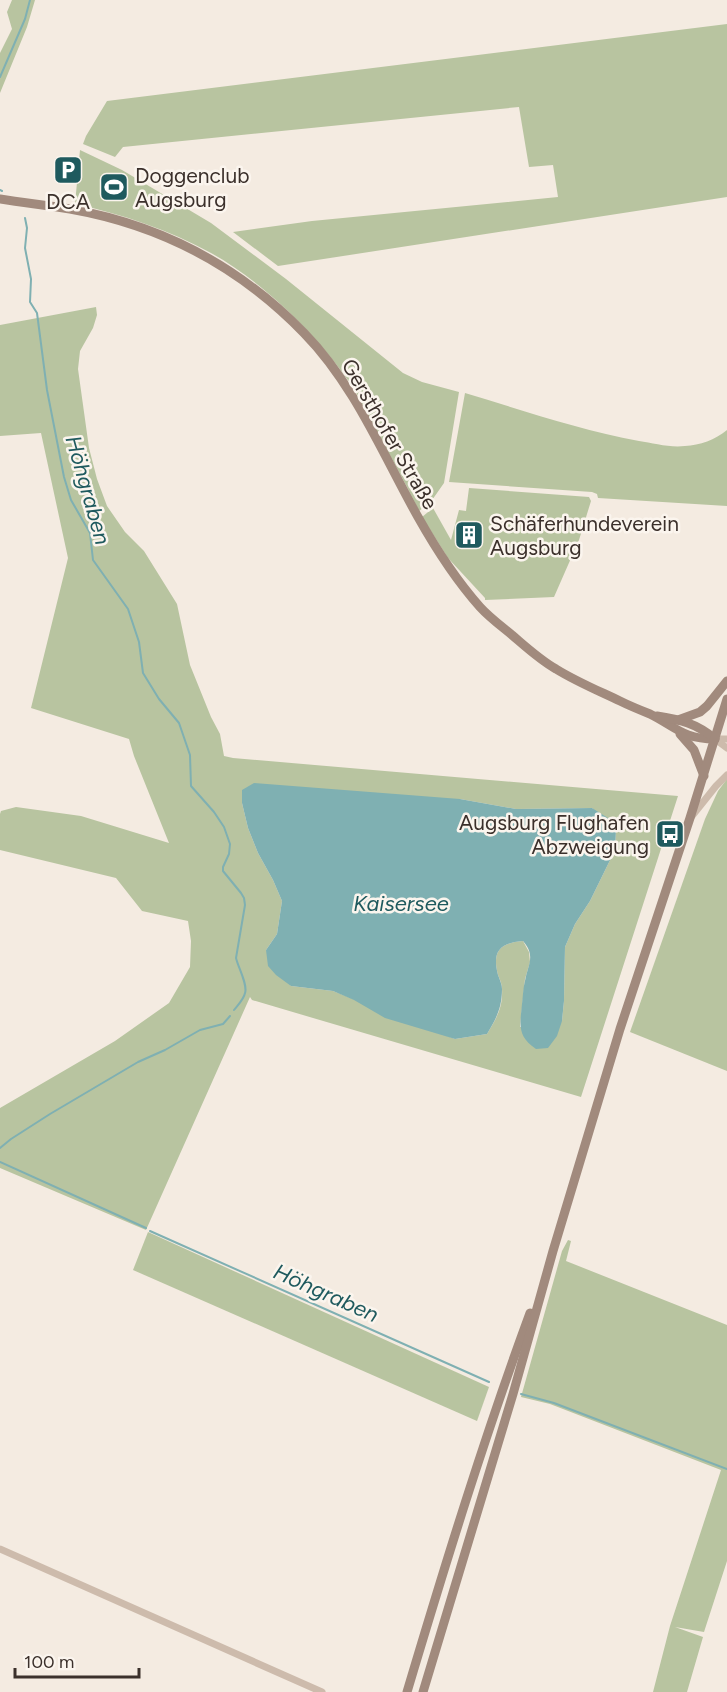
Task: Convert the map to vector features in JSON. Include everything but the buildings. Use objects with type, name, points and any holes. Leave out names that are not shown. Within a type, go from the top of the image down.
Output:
[{"type":"main road","name":"Gersthofer Straße","points":[[0,199],[70,209],[109,218],[164,236],[206,255],[262,294],[305,333],[346,386],[422,525],[444,561],[480,608],[530,651],[579,682],[651,715],[679,732],[699,739],[715,739]]},
{"type":"main road","points":[[678,720],[700,712],[727,681]]},
{"type":"main road","points":[[423,1692],[639,969],[704,776],[727,699]]},
{"type":"main road","name":"Gersthofer Straße","points":[[651,715],[678,720],[702,728],[715,739]]},
{"type":"main road","points":[[679,732],[694,750],[704,776]]},
{"type":"main road","points":[[407,1692],[456,1528],[502,1389],[553,1251]]},
{"type":"street","points":[[715,739],[727,739]]},
{"type":"street","points":[[715,739],[727,748]]},
{"type":"street","points":[[690,818],[727,775]]},
{"type":"street","points":[[0,1549],[322,1692]]},
{"type":"green space","points":[[12,0],[35,0],[27,27],[0,93],[0,53],[12,29],[7,12]]},
{"type":"green space","points":[[727,24],[727,197],[278,266],[233,232],[312,221],[558,197],[553,165],[529,167],[519,107],[123,147],[115,157],[83,144],[107,101]]},
{"type":"green space","points":[[80,150],[122,170],[211,223],[286,279],[403,373],[422,382],[459,392],[444,483],[430,503],[419,511],[350,383],[322,346],[269,294],[230,265],[179,237],[128,218],[75,204]]},
{"type":"green space","points":[[96,307],[97,315],[93,328],[80,351],[78,369],[89,448],[97,479],[107,506],[125,532],[144,551],[177,604],[190,665],[220,734],[224,756],[678,796],[581,1097],[252,1000],[250,997],[146,1230],[0,1168],[0,1108],[115,1041],[169,1003],[190,967],[191,941],[188,921],[142,911],[116,878],[0,850],[1,811],[16,807],[81,816],[169,843],[129,739],[31,708],[68,558],[41,433],[0,436],[0,325]],"holes":[[[460,799],[516,809],[592,808],[616,830],[615,850],[565,947],[562,1021],[520,1027],[525,979],[530,962],[529,952],[523,941],[508,944],[499,950],[497,955],[496,967],[502,987],[501,1002],[496,1018],[487,1034],[455,1039],[333,991],[291,986],[266,950],[277,934],[282,901],[258,853],[248,828],[242,803]]]},
{"type":"green space","points":[[465,393],[573,425],[662,445],[696,444],[712,439],[727,430],[727,506],[598,498],[597,494],[592,492],[449,482]]},
{"type":"green space","points":[[469,488],[589,497],[591,501],[579,540],[554,597],[485,600],[448,558],[422,517],[433,508],[451,540],[459,510],[466,511]]},
{"type":"green space","points":[[727,779],[727,1071],[630,1032],[705,819],[718,791]]},
{"type":"green space","points":[[148,1232],[489,1387],[477,1421],[133,1270]]},
{"type":"green space","points":[[568,1240],[571,1241],[566,1261],[727,1325],[727,1561],[704,1632],[675,1627],[703,1637],[687,1692],[653,1692],[670,1626],[721,1470],[550,1404],[521,1397],[562,1251]]},
{"type":"water","name":"Kaisersee","points":[[254,783],[460,799],[516,809],[592,808],[608,818],[616,830],[615,850],[565,947],[562,1021],[557,1036],[548,1048],[536,1049],[521,1030],[523,989],[530,956],[523,941],[508,944],[499,950],[497,955],[496,967],[502,986],[502,996],[498,1013],[487,1034],[455,1039],[385,1018],[333,991],[291,986],[276,975],[268,966],[266,950],[277,934],[282,901],[258,853],[248,828],[242,803],[242,790]]},
{"type":"waterway","name":"Höhgraben","points":[[0,77],[25,19],[30,0]]},
{"type":"waterway","name":"Höhgraben","points":[[25,218],[27,228],[25,248],[31,279],[30,302],[37,313],[47,390],[64,477],[71,500],[90,533],[93,560],[128,609],[139,642],[143,673],[159,699],[179,723],[190,755],[191,786],[214,812],[224,827],[230,844],[223,871],[241,893],[245,905],[236,958],[246,990],[234,1010]]},
{"type":"waterway","name":"Höhgraben","points":[[0,1148],[50,1114],[138,1062],[200,1030],[223,1024],[230,1016]]},
{"type":"waterway","name":"Höhgraben","points":[[0,1162],[146,1228]]},
{"type":"waterway","name":"Höhgraben","points":[[150,1231],[489,1382]]},
{"type":"waterway","name":"Höhgraben","points":[[521,1394],[554,1403],[727,1469]]},
{"type":"place","name":"DCA","points":[[68,170]]},
{"type":"place","name":"Doggenclub Augsburg","points":[[114,187]]},
{"type":"place","name":"Schäferhundeverein Augsburg","points":[[469,535]]},
{"type":"place","name":"Augsburg Flughafen Abzweigung","points":[[670,834]]}]
